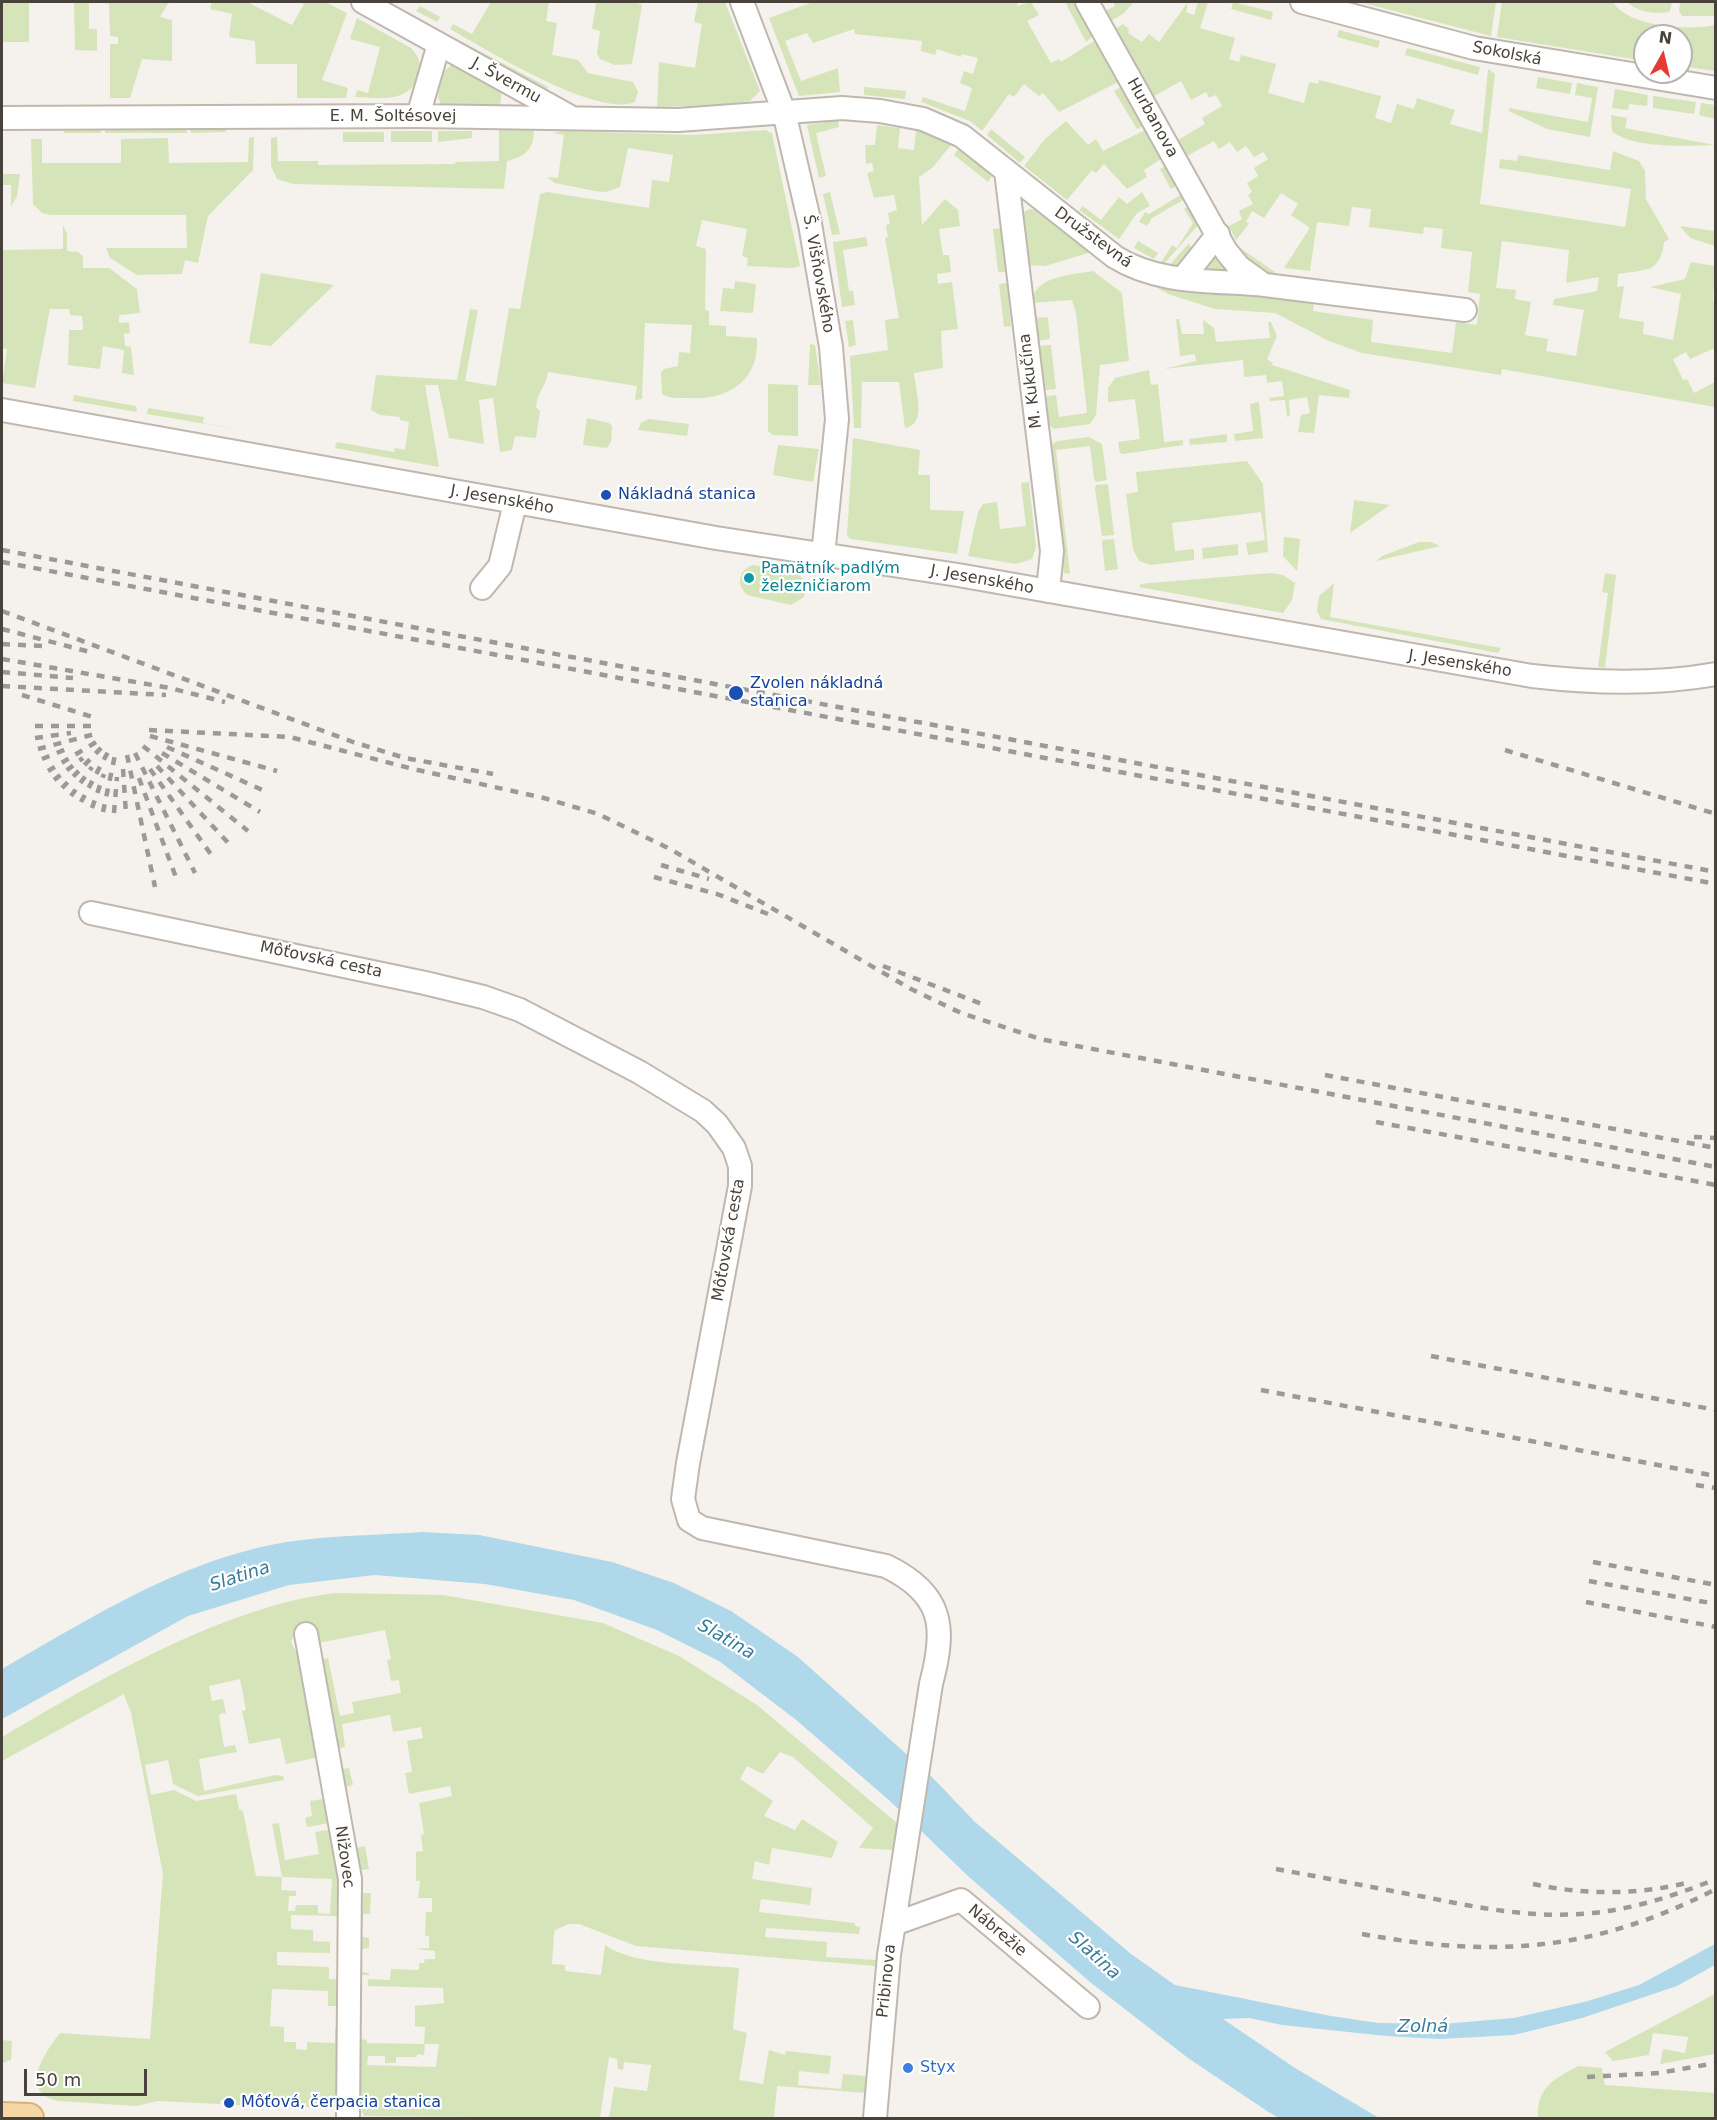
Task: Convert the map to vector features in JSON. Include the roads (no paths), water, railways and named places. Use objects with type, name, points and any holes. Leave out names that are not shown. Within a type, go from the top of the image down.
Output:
[{"type":"main road","points":[[2,2117],[28,2118]]},
{"type":"street","name":"J. Švermu","points":[[363,2],[573,118]]},
{"type":"street","name":"Š. Višňovského","points":[[742,2],[784,112],[810,225],[835,372],[837,409],[834,457],[823,555]]},
{"type":"street","name":"Hurbanova","points":[[1087,2],[1218,234],[1239,267],[1264,285]]},
{"type":"street","name":"Sokolská","points":[[1309,2],[1474,48],[1716,88]]},
{"type":"street","points":[[418,116],[439,44]]},
{"type":"street","name":"Družstevná","points":[[784,112],[857,108],[923,119],[962,136],[1128,265],[1152,275],[1264,285],[1465,310]]},
{"type":"street","name":"E. M. Šoltésovej","points":[[2,118],[418,116],[709,120],[784,112]]},
{"type":"street","name":"M. Kukučína","points":[[1006,171],[1052,551],[1048,591]]},
{"type":"street","points":[[1183,278],[1218,234]]},
{"type":"street","name":"J. Jesenského","points":[[2,410],[515,503],[1048,591],[1532,676],[1640,683],[1716,674]]},
{"type":"street","points":[[482,588],[500,566],[515,503]]},
{"type":"street","name":"Môťovská cesta","points":[[91,913],[367,970],[501,1003],[542,1020],[639,1072],[698,1107],[717,1124],[730,1142],[739,1161],[740,1185],[688,1463],[683,1499],[686,1512],[689,1520],[702,1528],[879,1564],[898,1572],[915,1585],[933,1607],[940,1630],[940,1650],[905,1844]]},
{"type":"street","name":"Nižovec","points":[[306,1634],[350,1880],[348,2118]]},
{"type":"street","name":"Pribinova","points":[[875,2118],[889,1955],[905,1844]]},
{"type":"street","name":"Nábrežie","points":[[894,1924],[961,1900],[1088,2007]]},
{"type":"water","points":[[422,1532],[479,1535],[612,1562],[674,1583],[731,1611],[798,1657],[932,1777],[975,1822],[1131,1954],[1175,1985],[1378,2023],[1443,2024],[1514,2018],[1588,2001],[1639,1985],[1715,1944],[1715,1965],[1677,1986],[1582,2018],[1514,2035],[1439,2039],[1282,2025],[1249,2018],[1223,2019],[1295,2068],[1379,2118],[1279,2118],[1188,2058],[1090,1982],[969,1877],[890,1801],[795,1719],[719,1661],[657,1630],[574,1600],[485,1584],[375,1575],[289,1585],[188,1616],[2,1719],[2,1669],[123,1600],[155,1585],[219,1559],[273,1544],[337,1537]]},
{"type":"railway","points":[[2,550],[1716,872]]},
{"type":"railway","points":[[2,562],[1716,884]]},
{"type":"railway","points":[[2,611],[353,742],[405,758],[493,774]]},
{"type":"railway","points":[[2,629],[90,652]]},
{"type":"railway","points":[[2,644],[43,646]]},
{"type":"railway","points":[[2,659],[170,688],[225,702]]},
{"type":"railway","points":[[2,672],[73,678]]},
{"type":"railway","points":[[2,686],[166,695]]},
{"type":"railway","points":[[22,695],[96,718]]},
{"type":"railway","points":[[35,726],[94,726]]},
{"type":"railway","points":[[149,730],[290,737],[413,769],[544,798],[598,814],[670,849],[911,989],[961,1013],[1040,1039],[1716,1167]]},
{"type":"railway","points":[[35,738],[71,733]]},
{"type":"railway","points":[[38,749],[95,734]]},
{"type":"railway","points":[[150,736],[277,771]]},
{"type":"railway","points":[[48,771],[98,741]]},
{"type":"railway","points":[[143,746],[248,831]]},
{"type":"railway","points":[[62,788],[102,747]]},
{"type":"railway","points":[[167,747],[269,793]]},
{"type":"railway","points":[[42,759],[69,748]]},
{"type":"railway","points":[[1505,750],[1716,814]]},
{"type":"railway","points":[[81,802],[108,752]]},
{"type":"railway","points":[[135,753],[195,873]]},
{"type":"railway","points":[[162,753],[260,812]]},
{"type":"railway","points":[[103,812],[115,755]]},
{"type":"railway","points":[[127,755],[155,887]]},
{"type":"railway","points":[[54,780],[83,758]]},
{"type":"railway","points":[[157,766],[232,847]]},
{"type":"railway","points":[[71,796],[92,767]]},
{"type":"railway","points":[[123,769],[126,814]]},
{"type":"railway","points":[[150,769],[215,860]]},
{"type":"railway","points":[[92,808],[104,774]]},
{"type":"railway","points":[[114,813],[117,777]]},
{"type":"railway","points":[[139,778],[177,880]]},
{"type":"railway","points":[[661,865],[709,879]]},
{"type":"railway","points":[[654,877],[717,894],[768,914]]},
{"type":"railway","points":[[883,966],[987,1006]]},
{"type":"railway","points":[[1325,1075],[1716,1148]]},
{"type":"railway","points":[[1376,1122],[1716,1185]]},
{"type":"railway","points":[[1694,1137],[1716,1138]]},
{"type":"railway","points":[[1431,1356],[1716,1410]]},
{"type":"railway","points":[[1261,1390],[1716,1476]]},
{"type":"railway","points":[[1696,1485],[1716,1488]]},
{"type":"railway","points":[[1593,1562],[1716,1585]]},
{"type":"railway","points":[[1589,1581],[1716,1604]]},
{"type":"railway","points":[[1586,1602],[1716,1627]]},
{"type":"railway","points":[[1276,1869],[1487,1908],[1550,1915],[1592,1913],[1640,1905],[1716,1879]]},
{"type":"railway","points":[[1533,1884],[1571,1890],[1610,1892],[1648,1890],[1686,1883]]},
{"type":"railway","points":[[1362,1934],[1410,1942],[1456,1946],[1500,1947],[1543,1944],[1585,1937],[1628,1926],[1671,1910],[1716,1889]]},
{"type":"railway","points":[[1587,2077],[1659,2073],[1716,2063]]},
{"type":"place","name":"Nákladná stanica","points":[[606,495]]},
{"type":"place","name":"Pamätník padlým železničiarom","points":[[749,578]]},
{"type":"place","name":"Zvolen nákladná stanica","points":[[736,693]]},
{"type":"place","name":"Styx","points":[[908,2068]]},
{"type":"place","name":"Môťová, čerpacia stanica","points":[[229,2103]]},
{"type":"water label","name":"Slatina","points":[[240,1577]]},
{"type":"water label","name":"Slatina","points":[[726,1640]]},
{"type":"water label","name":"Slatina","points":[[1094,1956]]},
{"type":"water label","name":"Zolná","points":[[1423,2027]]}]
